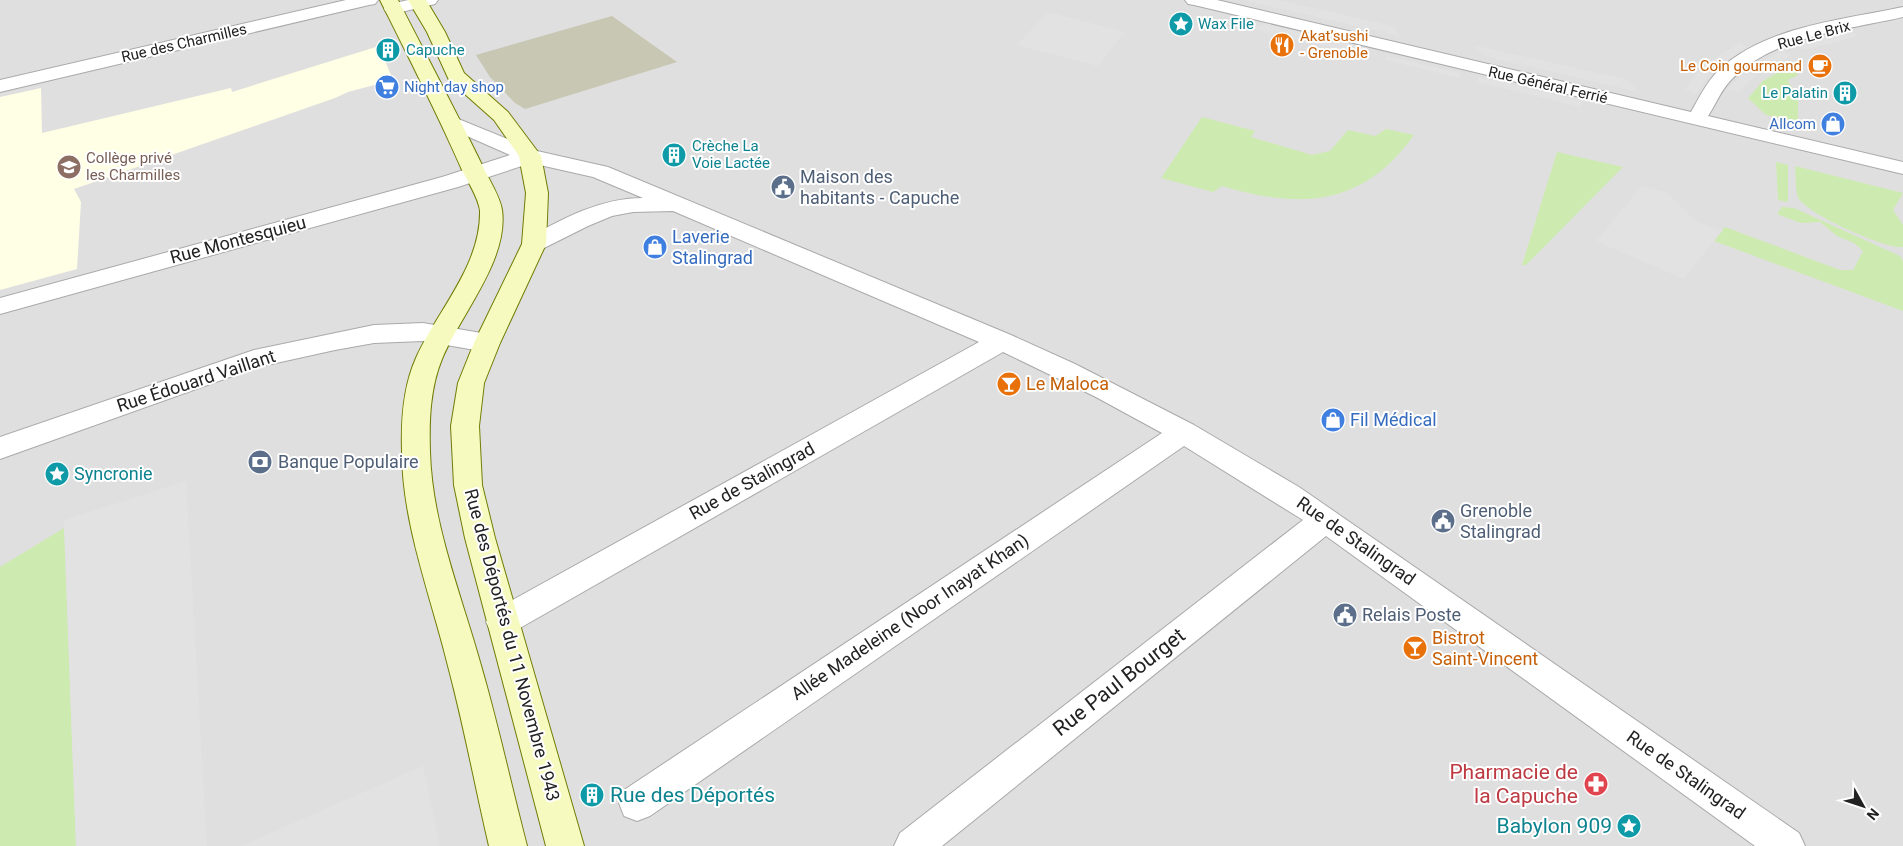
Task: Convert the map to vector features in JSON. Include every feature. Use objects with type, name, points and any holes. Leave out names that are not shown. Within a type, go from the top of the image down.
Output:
[{"type":"street","name":"Rue des Charmilles","points":[[0,86],[369,0]]},
{"type":"street","name":"Rue Général Ferrié","points":[[1194,0],[1903,168]]},
{"type":"street","points":[[475,173],[530,156],[501,116],[456,76],[422,1],[391,4],[451,122],[491,209],[491,219],[484,255],[440,335],[422,382],[414,451],[425,524],[465,668],[508,846]]},
{"type":"street","name":"Rue Le Brix","points":[[1696,119],[1714,89],[1726,75],[1752,56],[1791,39],[1902,13]]},
{"type":"street","name":"Rue de Stalingrad","points":[[451,122],[530,156],[600,172],[685,206],[1002,341],[1077,375],[1184,432],[1272,484],[1325,519],[1786,846]]},
{"type":"street","name":"Rue des Déportés du 11 Novembre 1943","points":[[530,156],[538,204],[534,244],[486,343],[471,383],[465,426],[468,485],[502,622],[541,753],[565,846]]},
{"type":"street","name":"Rue Montesquieu","points":[[0,306],[475,173]]},
{"type":"street","name":"Rue de Stalingrad","points":[[534,244],[574,223],[603,211],[629,205],[685,206]]},
{"type":"street","name":"Rue Édouard Vaillant","points":[[0,448],[254,359],[374,334],[423,332],[486,343]]},
{"type":"street","name":"Rue de Stalingrad","points":[[502,622],[1002,341]]},
{"type":"street","name":"Allée Madeleine (Noor Inayat Khan)","points":[[637,803],[1184,432]]},
{"type":"street","name":"Rue Paul Bourget","points":[[913,846],[1325,519]]},
{"type":"shaded area","name":"Capuche","points":[[0,0],[1903,0],[1903,846],[0,846]]},
{"type":"shaded area","points":[[1243,0],[1278,0],[1393,26],[1400,36]]},
{"type":"shaded area","points":[[1048,12],[1125,32],[1098,66],[1017,45]]},
{"type":"shaded area","points":[[612,16],[677,62],[525,109],[515,103],[490,77],[476,55]]},
{"type":"shaded area","points":[[1269,23],[1367,46],[1352,53],[1250,28]]},
{"type":"shaded area","points":[[1851,32],[1858,36],[1804,50],[1797,46]]},
{"type":"shaded area","points":[[1740,43],[1748,47],[1712,71],[1696,94],[1685,89],[1695,75],[1712,60]]},
{"type":"shaded area","points":[[1473,45],[1629,80],[1639,92],[1484,56]]},
{"type":"shaded area","name":"Collège privé les Charmilles","points":[[379,46],[393,80],[348,92],[74,189],[81,202],[77,269],[0,290],[0,97],[41,88],[42,133],[231,88],[232,92]]},
{"type":"shaded area","points":[[1783,51],[1791,55],[1760,72],[1738,92],[1727,89],[1751,67]]},
{"type":"shaded area","points":[[1387,56],[1460,73],[1459,78],[1385,60]]},
{"type":"shaded area","points":[[1479,77],[1582,101],[1581,107],[1477,82]]},
{"type":"shaded area","points":[[1642,186],[1666,192],[1696,221],[1722,231],[1684,279],[1596,241]]},
{"type":"shaded area","points":[[186,481],[207,846],[76,846],[64,520]]},
{"type":"shaded area","points":[[423,766],[440,846],[241,846]]},
{"type":"green space","points":[[1794,63],[1797,64],[1797,76],[1789,79],[1788,82],[1798,94],[1798,122],[1766,115],[1748,98],[1763,81]]},
{"type":"green space","points":[[1202,117],[1255,131],[1251,137],[1312,155],[1330,151],[1348,130],[1375,136],[1386,129],[1414,135],[1394,159],[1374,176],[1352,189],[1329,196],[1304,199],[1279,198],[1251,194],[1222,186],[1213,192],[1161,178]]},
{"type":"green space","points":[[1557,152],[1623,167],[1526,265],[1522,265]]},
{"type":"green space","points":[[1776,162],[1788,165],[1788,202],[1778,200]]},
{"type":"green space","points":[[1795,166],[1903,193],[1893,210],[1903,225],[1903,247],[1881,243],[1864,237],[1830,221],[1804,204],[1797,194]]},
{"type":"green space","points":[[1782,207],[1794,208],[1900,256],[1903,261],[1903,311],[1714,241],[1725,227],[1840,270],[1853,270],[1863,251],[1854,243],[1837,236],[1820,222],[1801,223],[1777,214]]},
{"type":"green space","points":[[64,528],[76,846],[0,846],[0,567]]},
{"type":"place","name":"Wax File","points":[[1181,24]]},
{"type":"place","name":"Akat’sushi - Grenoble","points":[[1282,45]]},
{"type":"place","name":"Capuche","points":[[388,50]]},
{"type":"place","name":"Le Coin gourmand","points":[[1820,66]]},
{"type":"place","name":"Night day shop","points":[[387,87]]},
{"type":"place","name":"Le Palatin","points":[[1845,93]]},
{"type":"place","name":"Allcom","points":[[1833,124]]},
{"type":"place","name":"Crèche La Voie Lactée","points":[[674,155]]},
{"type":"place","name":"Collège privé les Charmilles","points":[[69,167]]},
{"type":"place","name":"Maison des habitants - Capuche","points":[[783,187]]},
{"type":"place","name":"Laverie Stalingrad","points":[[655,247]]},
{"type":"place","name":"Le Maloca","points":[[1009,384]]},
{"type":"place","name":"Fil Médical","points":[[1333,420]]},
{"type":"place","name":"Banque Populaire","points":[[260,462]]},
{"type":"place","name":"Syncronie","points":[[57,474]]},
{"type":"place","name":"Grenoble Stalingrad","points":[[1443,521]]},
{"type":"place","name":"Relais Poste","points":[[1345,615]]},
{"type":"place","name":"Bistrot Saint-Vincent","points":[[1415,648]]},
{"type":"place","name":"Pharmacie de la Capuche","points":[[1596,784]]},
{"type":"place","name":"Rue des Déportés","points":[[592,795]]},
{"type":"place","name":"Babylon 909","points":[[1629,826]]}]
